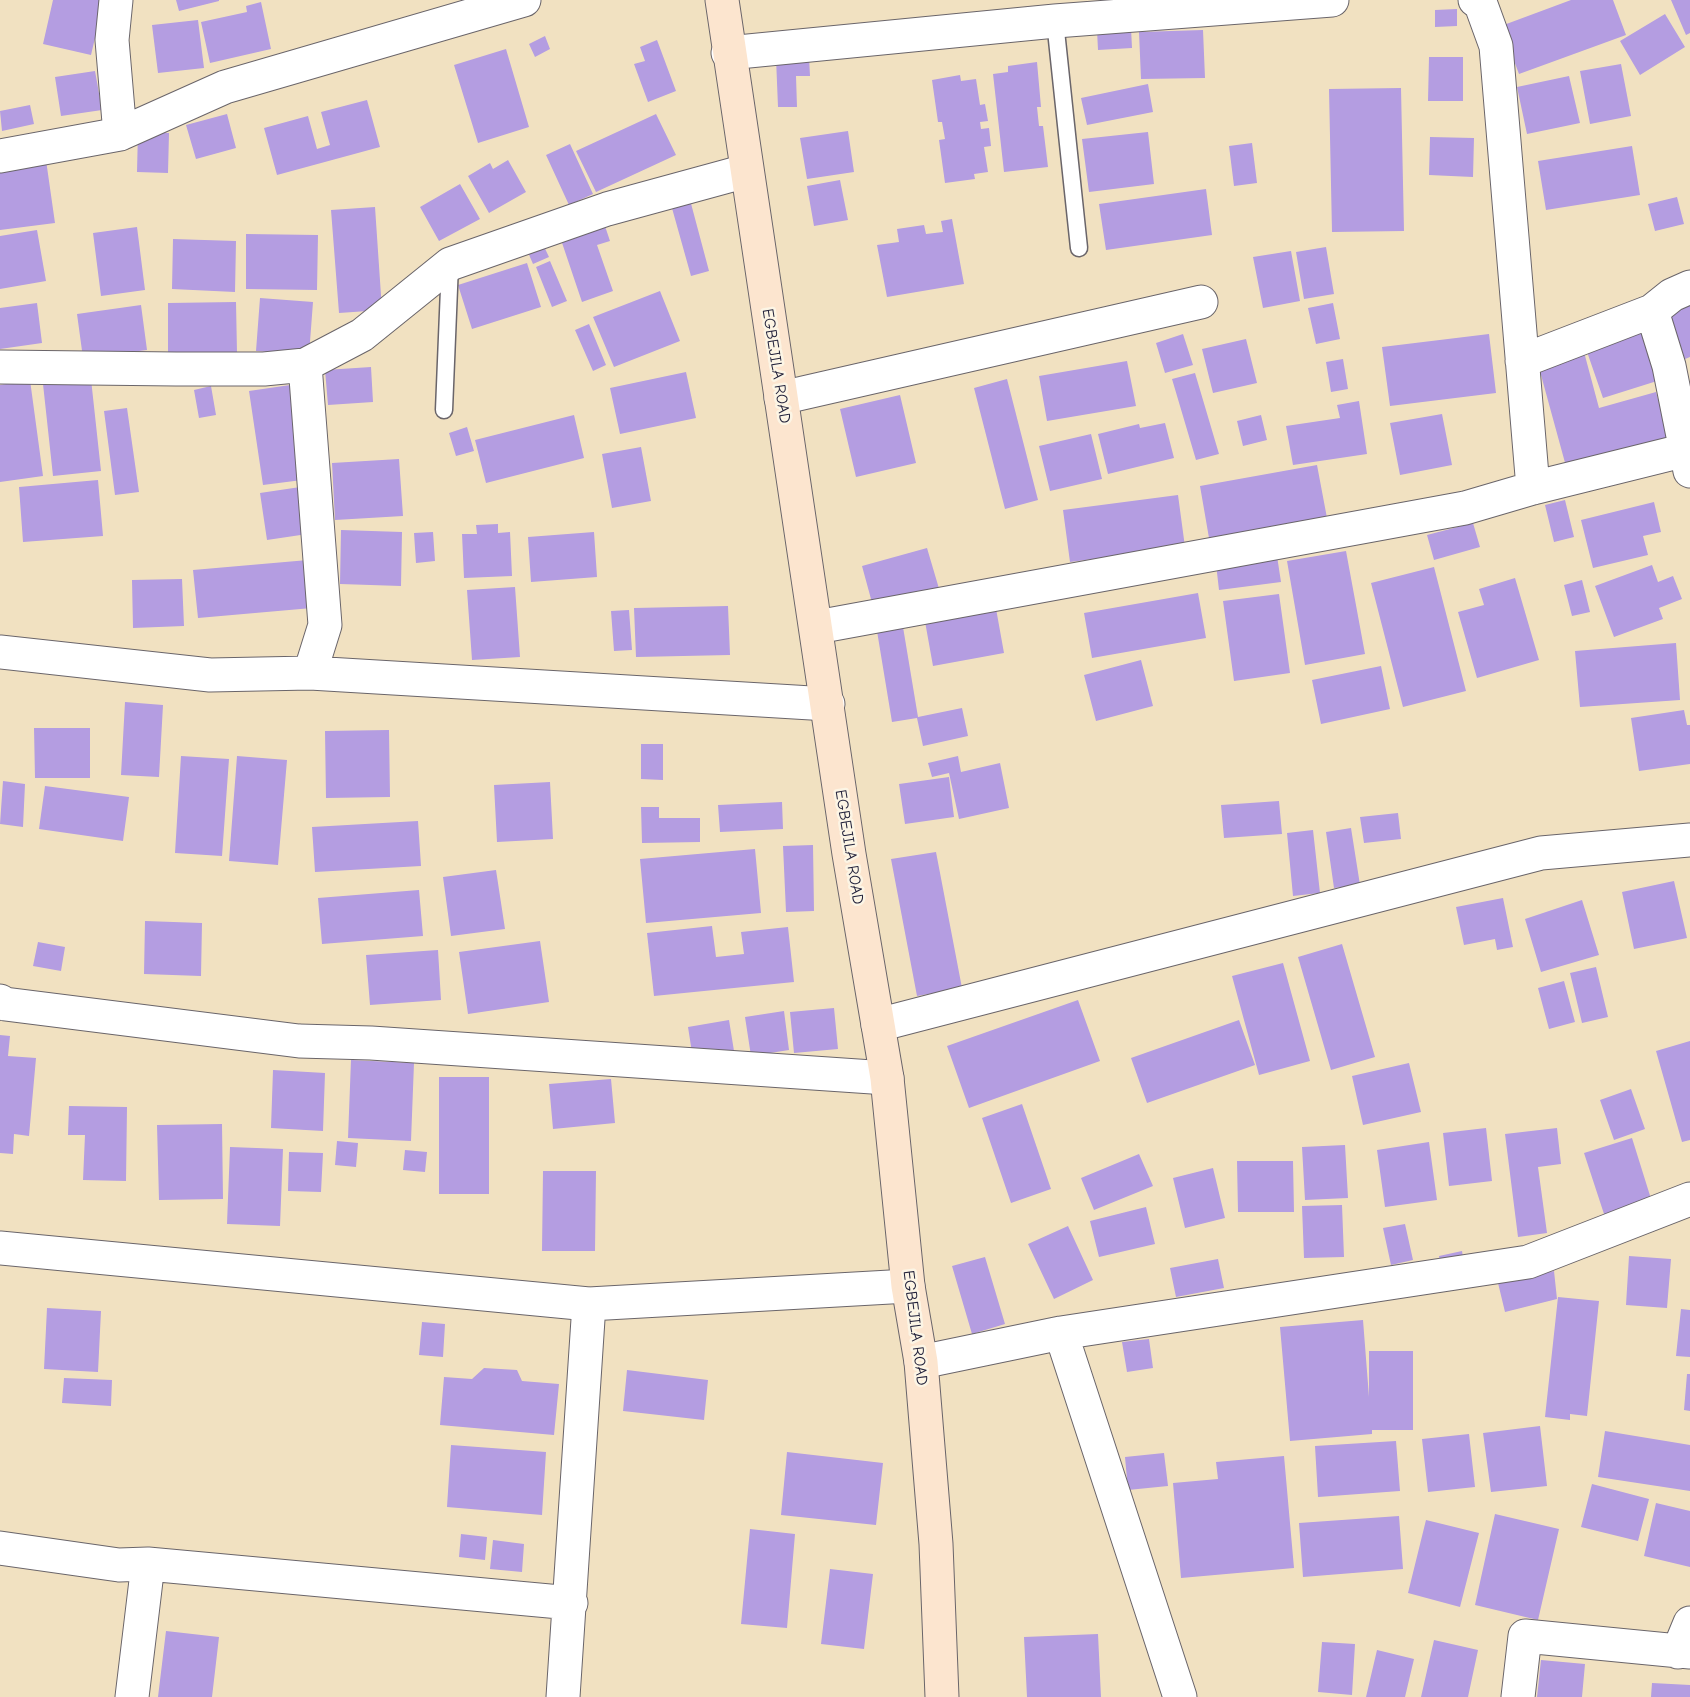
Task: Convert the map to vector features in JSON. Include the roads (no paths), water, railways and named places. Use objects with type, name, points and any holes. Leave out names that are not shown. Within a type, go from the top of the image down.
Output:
[{"type":"street","points":[[116,0],[112,40],[120,134]]},
{"type":"street","points":[[0,156],[120,134],[225,87],[524,0]]},
{"type":"street","name":"EGBEJILA ROAD","points":[[722,0],[728,53],[817,627],[849,854],[888,1078],[908,1286],[921,1362],[936,1544],[942,1697]]},
{"type":"street","points":[[728,53],[1253,3],[1332,0]]},
{"type":"street","points":[[1474,0],[1480,2],[1496,46],[1533,488]]},
{"type":"street","points":[[0,367],[264,369],[305,365],[362,335],[450,264],[607,209],[746,171]]},
{"type":"street","points":[[1522,361],[1652,311],[1672,295],[1690,287]]},
{"type":"street","points":[[781,398],[1202,302]]},
{"type":"street","points":[[817,627],[1465,508],[1533,488],[1688,460],[1669,366],[1652,311]]},
{"type":"street","points":[[305,365],[325,625],[310,673]]},
{"type":"street","points":[[0,652],[210,675],[310,673],[828,704]]},
{"type":"street","points":[[878,1024],[1541,853],[1690,840]]},
{"type":"street","points":[[0,1001],[5,1004],[299,1041],[371,1043],[888,1078]]},
{"type":"street","points":[[921,1362],[1061,1333],[1528,1262],[1690,1199]]},
{"type":"street","points":[[0,1248],[589,1304],[908,1286]]},
{"type":"street","points":[[563,1697],[589,1304]]},
{"type":"street","points":[[1061,1333],[1180,1697]]},
{"type":"street","points":[[0,1548],[119,1565],[148,1564],[571,1603]]},
{"type":"street","points":[[132,1697],[148,1564]]},
{"type":"street","points":[[1518,1697],[1525,1636],[1686,1643]]},
{"type":"lane","points":[[1055,21],[1079,248]]},
{"type":"lane","points":[[444,410],[450,264]]}]
